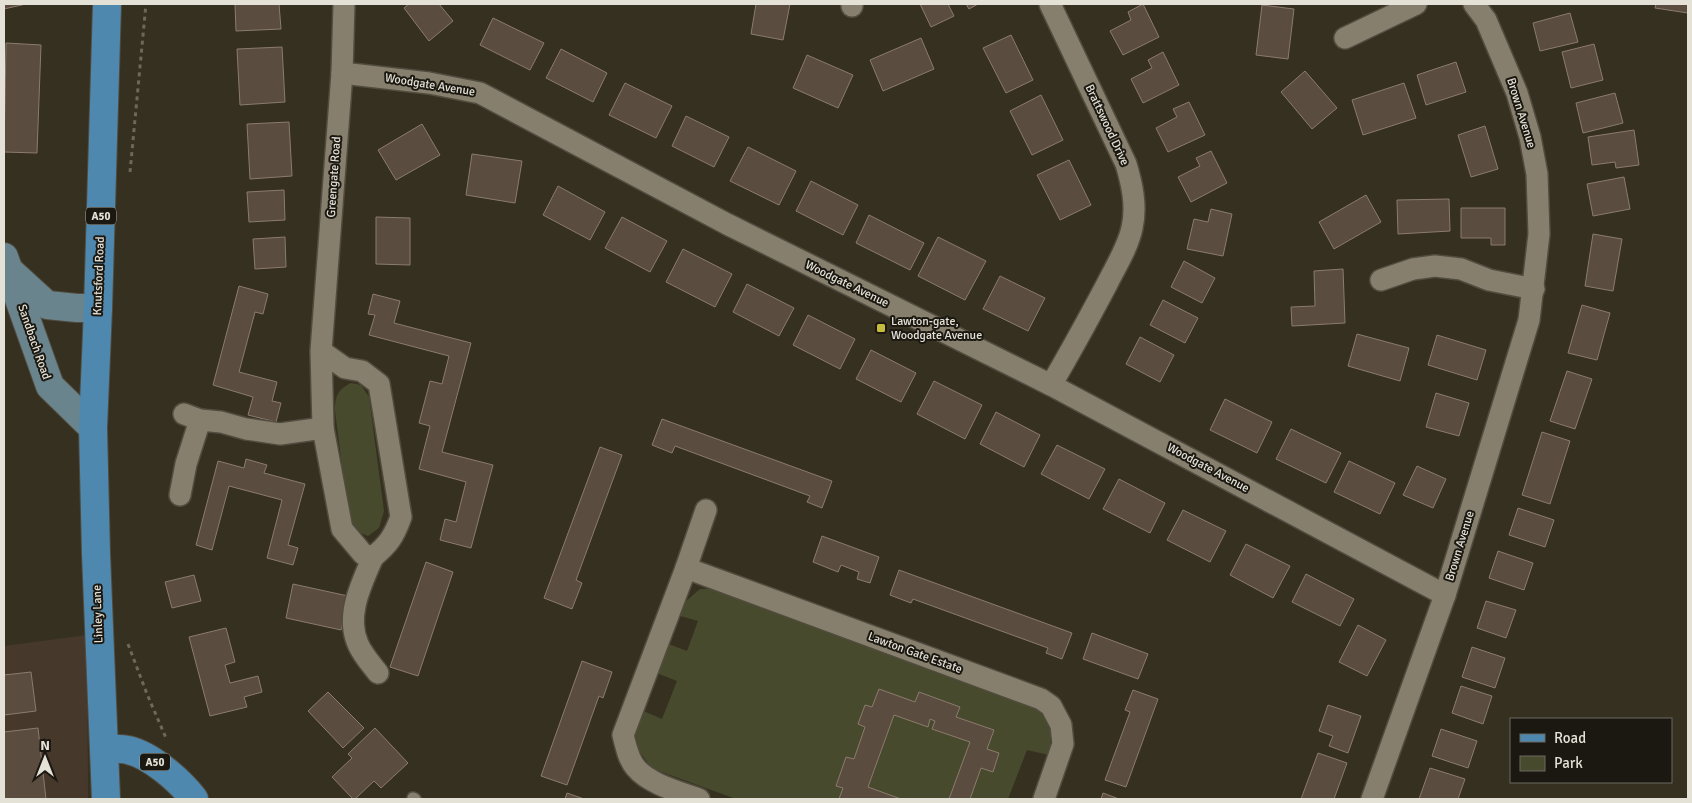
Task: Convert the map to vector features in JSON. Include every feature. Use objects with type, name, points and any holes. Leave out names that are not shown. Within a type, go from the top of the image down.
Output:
[{"type":"main road","name":"Knutsford Road","points":[[93,428],[106,4]]},
{"type":"main road","name":"Linley Lane","points":[[93,428],[106,799]]},
{"type":"main road","name":"A50","points":[[104,749],[129,750],[156,763],[188,791],[194,799]]},
{"type":"street","name":"Greengate Road","points":[[344,4],[342,73],[321,351],[323,428],[342,529],[363,554],[373,557]]},
{"type":"street","name":"Brattswood Drive","points":[[1050,4],[1126,164],[1133,187],[1134,208],[1132,228],[1122,254],[1052,385]]},
{"type":"street","points":[[1345,38],[1416,4]]},
{"type":"street","name":"Brown Avenue","points":[[1372,799],[1445,595],[1530,320],[1534,289],[1539,234],[1537,174],[1530,137],[1517,93],[1486,20],[1474,4]]},
{"type":"street","name":"Woodgate Avenue","points":[[342,73],[429,84],[480,93],[727,224],[1052,385],[1445,595]]},
{"type":"street","name":"Sandbach Road","points":[[6,264],[47,305],[98,308]]},
{"type":"street","name":"Sandbach Road","points":[[6,264],[50,386],[93,428]]},
{"type":"street","points":[[1381,280],[1413,269],[1435,266],[1461,269],[1489,280],[1534,289]]},
{"type":"street","points":[[321,351],[345,368],[362,371],[379,384],[401,517],[394,536],[373,557],[356,601],[354,625],[358,644],[378,673]]},
{"type":"street","points":[[180,495],[192,417],[222,422],[246,429],[280,434],[323,428]]},
{"type":"street","points":[[699,799],[646,778],[635,767],[627,751],[623,735],[706,510]]},
{"type":"street","name":"Lawton Gate Estate","points":[[686,568],[1041,699],[1051,706],[1061,725],[1063,744],[1044,799]]},
{"type":"path","points":[[127,642],[169,745]]},
{"type":"shaded area","points":[[87,635],[88,799],[4,799],[4,646]]},
{"type":"green space","points":[[351,383],[361,385],[369,397],[384,511],[379,528],[368,536],[355,527],[348,512],[335,411],[338,394]]},
{"type":"green space","points":[[700,589],[720,589],[1030,702],[1048,719],[1051,731],[1049,755],[1027,750],[1008,799],[736,799],[651,768],[639,750],[635,733],[641,710],[662,719],[677,681],[654,672],[666,643],[687,651],[698,621],[677,615],[686,601]]},
{"type":"building","points":[[4,4],[26,4],[4,9]]},
{"type":"building","points":[[235,4],[279,4],[281,29],[236,31]]},
{"type":"building","points":[[409,4],[439,4],[453,21],[429,41],[404,8]]},
{"type":"building","points":[[756,4],[790,4],[783,40],[751,34]]},
{"type":"building","points":[[920,4],[948,4],[954,16],[931,27]]},
{"type":"building","points":[[966,4],[978,4],[969,9]]},
{"type":"building","points":[[1143,4],[1159,37],[1123,55],[1110,31],[1131,20],[1128,12]]},
{"type":"building","points":[[1656,4],[1688,4],[1688,13],[1655,8]]},
{"type":"building","points":[[1262,5],[1294,9],[1288,59],[1256,55]]},
{"type":"building","points":[[1570,13],[1578,42],[1540,51],[1533,23]]},
{"type":"building","points":[[493,18],[544,43],[530,70],[480,45]]},
{"type":"building","points":[[1011,35],[1033,80],[1006,93],[983,48]]},
{"type":"building","points":[[921,38],[934,69],[883,91],[870,60]]},
{"type":"building","points":[[6,43],[41,45],[37,153],[4,152]]},
{"type":"building","points":[[1594,44],[1603,80],[1571,88],[1562,52]]},
{"type":"building","points":[[282,47],[285,102],[240,105],[237,49]]},
{"type":"building","points":[[561,49],[607,73],[593,102],[546,78]]},
{"type":"building","points":[[1163,52],[1179,85],[1143,103],[1131,79],[1152,68],[1148,60]]},
{"type":"building","points":[[807,55],[853,75],[838,108],[793,88]]},
{"type":"building","points":[[1456,62],[1466,92],[1426,105],[1417,75]]},
{"type":"building","points":[[1305,71],[1337,108],[1312,129],[1281,92]]},
{"type":"building","points":[[625,83],[672,106],[656,138],[609,115]]},
{"type":"building","points":[[1404,83],[1416,118],[1363,135],[1352,100]]},
{"type":"building","points":[[1615,93],[1623,123],[1583,133],[1576,103]]},
{"type":"building","points":[[1041,95],[1063,140],[1032,155],[1010,111]]},
{"type":"building","points":[[1189,102],[1205,135],[1168,152],[1156,128],[1177,117],[1173,109]]},
{"type":"building","points":[[686,116],[729,137],[714,167],[672,146]]},
{"type":"building","points":[[289,122],[292,176],[250,179],[247,124]]},
{"type":"building","points":[[422,124],[440,155],[396,180],[378,150]]},
{"type":"building","points":[[1485,126],[1498,169],[1471,177],[1458,135]]},
{"type":"building","points":[[1634,130],[1639,165],[1616,168],[1615,162],[1592,165],[1588,137]]},
{"type":"building","points":[[748,147],[796,171],[779,205],[730,181]]},
{"type":"building","points":[[1211,151],[1227,183],[1191,202],[1178,177],[1200,166],[1196,158]]},
{"type":"building","points":[[472,154],[522,161],[515,203],[466,195]]},
{"type":"building","points":[[1069,160],[1091,205],[1060,220],[1037,175]]},
{"type":"building","points":[[1624,177],[1630,209],[1593,216],[1587,184]]},
{"type":"building","points":[[811,181],[858,205],[843,235],[796,211]]},
{"type":"building","points":[[558,186],[605,212],[590,240],[543,215]]},
{"type":"building","points":[[284,190],[285,220],[249,222],[247,192]]},
{"type":"building","points":[[1366,195],[1381,222],[1334,249],[1319,222]]},
{"type":"building","points":[[1449,199],[1450,231],[1398,234],[1397,200]]},
{"type":"building","points":[[1461,208],[1505,208],[1505,245],[1491,245],[1491,238],[1461,238]]},
{"type":"building","points":[[1211,209],[1232,214],[1223,256],[1187,249],[1194,219],[1208,222]]},
{"type":"building","points":[[869,215],[924,243],[910,270],[856,243]]},
{"type":"building","points":[[376,217],[410,218],[410,265],[376,264]]},
{"type":"building","points":[[622,217],[667,241],[650,272],[605,248]]},
{"type":"building","points":[[1593,234],[1622,239],[1613,291],[1585,286]]},
{"type":"building","points":[[285,237],[286,267],[255,269],[253,239]]},
{"type":"building","points":[[938,237],[986,261],[965,300],[918,276]]},
{"type":"building","points":[[683,249],[732,274],[715,307],[666,282]]},
{"type":"building","points":[[1184,261],[1215,278],[1202,303],[1171,287]]},
{"type":"building","points":[[1343,269],[1345,323],[1292,326],[1291,307],[1315,306],[1314,271]]},
{"type":"building","points":[[1000,276],[1045,298],[1028,331],[983,309]]},
{"type":"building","points":[[747,284],[794,308],[779,336],[733,312]]},
{"type":"building","points":[[239,286],[268,294],[263,314],[255,312],[239,372],[277,382],[272,401],[281,403],[276,422],[248,415],[253,397],[213,385]]},
{"type":"building","points":[[373,294],[400,301],[394,323],[471,343],[442,452],[493,465],[471,548],[440,540],[445,519],[456,522],[466,482],[419,469],[430,426],[419,423],[430,381],[442,384],[449,356],[369,335],[375,315],[368,314]]},
{"type":"building","points":[[1163,300],[1198,318],[1185,343],[1150,325]]},
{"type":"building","points":[[1582,305],[1610,313],[1597,360],[1568,353]]},
{"type":"building","points":[[808,315],[855,339],[840,369],[793,345]]},
{"type":"building","points":[[1357,334],[1409,348],[1400,381],[1348,366]]},
{"type":"building","points":[[1437,335],[1486,350],[1477,380],[1428,365]]},
{"type":"building","points":[[1140,337],[1174,355],[1160,382],[1126,364]]},
{"type":"building","points":[[871,350],[916,373],[901,402],[856,379]]},
{"type":"building","points":[[1567,371],[1592,379],[1575,429],[1550,421]]},
{"type":"building","points":[[934,381],[982,405],[965,439],[917,414]]},
{"type":"building","points":[[1436,393],[1469,403],[1459,436],[1426,427]]},
{"type":"building","points":[[1225,399],[1272,422],[1257,453],[1210,430]]},
{"type":"building","points":[[996,412],[1040,435],[1024,467],[980,444]]},
{"type":"building","points":[[662,419],[832,481],[822,508],[807,502],[810,496],[675,446],[672,453],[652,445]]},
{"type":"building","points":[[1291,429],[1341,453],[1326,483],[1276,459]]},
{"type":"building","points":[[1542,432],[1570,441],[1550,504],[1522,495]]},
{"type":"building","points":[[1057,445],[1105,469],[1089,499],[1041,474]]},
{"type":"building","points":[[600,447],[622,455],[576,580],[582,583],[572,609],[544,598]]},
{"type":"building","points":[[246,459],[267,465],[264,473],[305,484],[288,545],[298,548],[293,565],[267,558],[282,500],[229,486],[212,550],[196,545],[218,461],[244,468]]},
{"type":"building","points":[[1349,461],[1395,483],[1380,514],[1334,492]]},
{"type":"building","points":[[1417,466],[1446,479],[1433,508],[1403,495]]},
{"type":"building","points":[[1119,479],[1165,503],[1150,533],[1103,509]]},
{"type":"building","points":[[1518,508],[1554,520],[1545,547],[1509,535]]},
{"type":"building","points":[[1183,510],[1226,531],[1210,562],[1167,540]]},
{"type":"building","points":[[822,536],[879,557],[870,583],[857,579],[859,572],[841,565],[838,572],[813,562]]},
{"type":"building","points":[[1246,544],[1290,566],[1273,598],[1230,575]]},
{"type":"building","points":[[1498,551],[1533,563],[1524,590],[1489,578]]},
{"type":"building","points":[[426,562],[453,572],[418,676],[390,667]]},
{"type":"building","points":[[899,570],[1072,633],[1062,659],[1046,653],[1048,648],[913,599],[911,603],[890,595]]},
{"type":"building","points":[[1306,574],[1354,599],[1340,626],[1292,602]]},
{"type":"building","points":[[194,575],[201,601],[172,608],[165,582]]},
{"type":"building","points":[[293,584],[348,596],[341,630],[286,618]]},
{"type":"building","points":[[1486,601],[1516,610],[1506,638],[1477,628]]},
{"type":"building","points":[[1358,625],[1386,640],[1367,676],[1339,662]]},
{"type":"building","points":[[226,628],[235,662],[225,665],[230,683],[258,676],[262,692],[244,697],[247,707],[210,716],[189,637]]},
{"type":"building","points":[[1092,633],[1148,654],[1138,679],[1083,659]]},
{"type":"building","points":[[1472,647],[1505,658],[1495,688],[1462,677]]},
{"type":"building","points":[[582,661],[612,672],[603,698],[599,696],[567,785],[541,776]]},
{"type":"building","points":[[31,672],[36,711],[4,715],[4,675]]},
{"type":"building","points":[[1461,686],[1492,696],[1483,724],[1452,713]]},
{"type":"building","points":[[879,689],[915,702],[919,692],[960,707],[956,717],[994,730],[987,749],[999,753],[993,772],[981,768],[970,799],[949,799],[970,742],[932,729],[935,721],[930,719],[928,727],[894,715],[868,787],[901,799],[839,799],[843,788],[836,786],[846,757],[854,759],[865,727],[858,724],[865,705],[872,707]]},
{"type":"building","points":[[1133,690],[1158,699],[1126,787],[1105,780],[1130,712],[1125,710]]},
{"type":"building","points":[[328,692],[364,728],[343,748],[308,711]]},
{"type":"building","points":[[1328,705],[1361,716],[1348,753],[1329,746],[1333,736],[1319,731]]},
{"type":"building","points":[[38,728],[46,799],[4,799],[4,732]]},
{"type":"building","points":[[375,728],[408,763],[381,788],[374,781],[353,799],[332,777],[352,758],[348,754]]},
{"type":"building","points":[[1441,729],[1477,741],[1468,768],[1432,756]]},
{"type":"building","points":[[1318,753],[1347,763],[1334,799],[1301,799]]},
{"type":"building","points":[[1430,768],[1465,779],[1458,799],[1419,799]]},
{"type":"building","points":[[567,793],[584,799],[565,799]]},
{"type":"building","points":[[1103,793],[1119,799],[1101,799]]},
{"type":"place","name":"Lawton-gate, Woodgate Avenue","points":[[881,328]]}]
